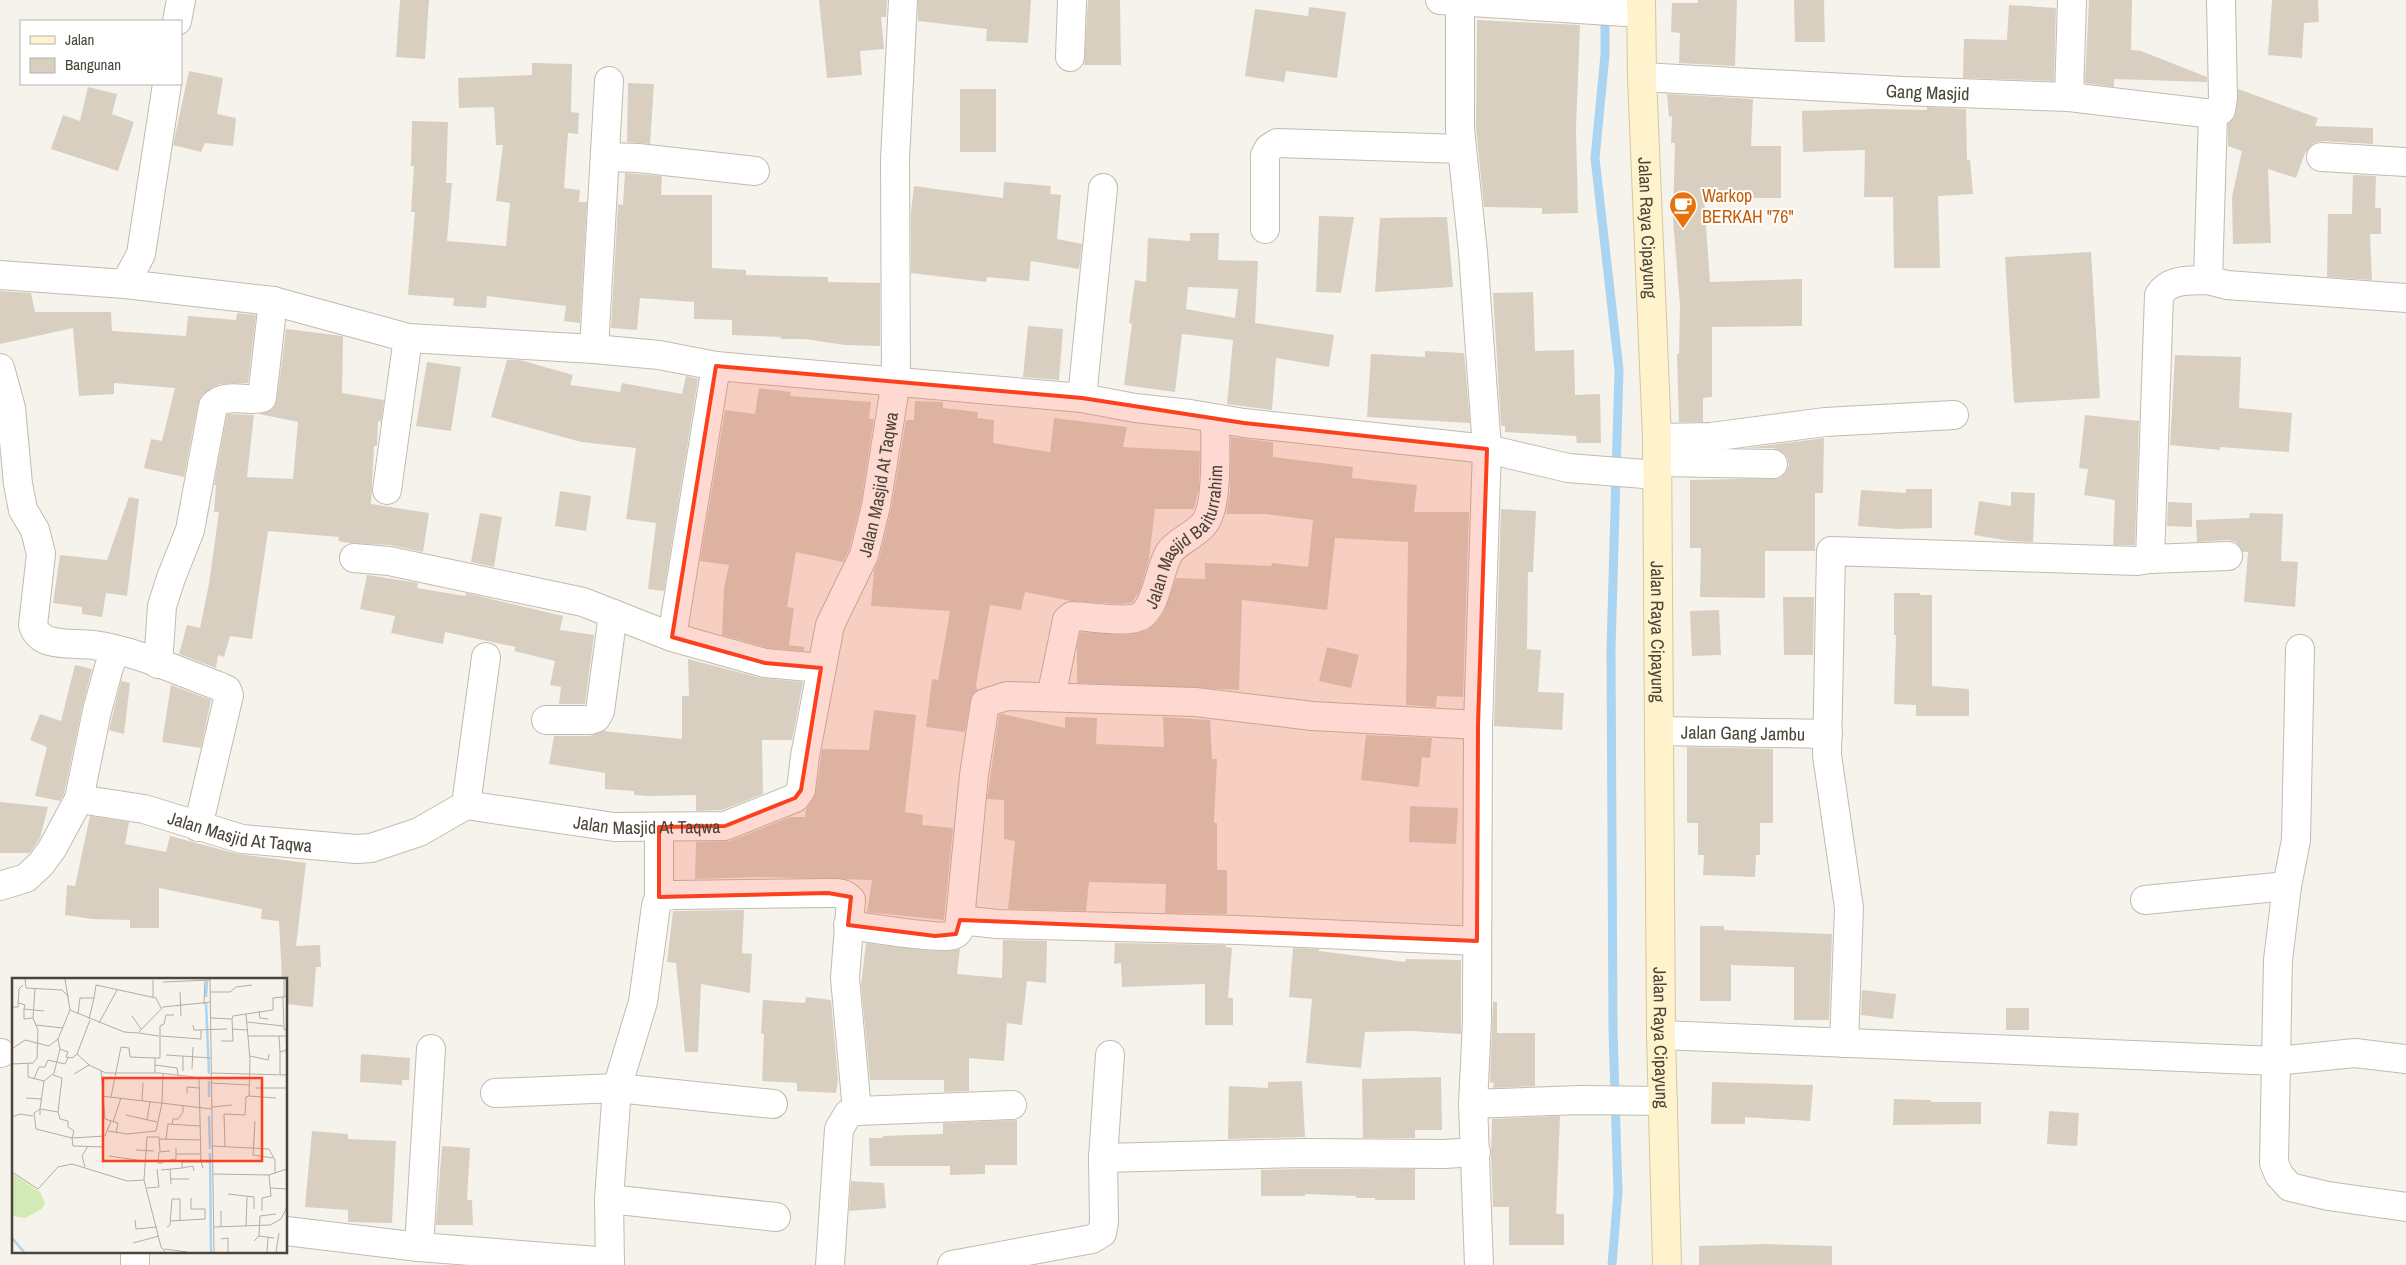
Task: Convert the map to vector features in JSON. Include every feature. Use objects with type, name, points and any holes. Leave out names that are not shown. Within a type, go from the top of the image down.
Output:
[{"type":"main road","name":"Jalan Raya Cipayung","points":[[1637,9],[1642,77],[1659,731],[1661,1035],[1667,1265]]},
{"type":"street","points":[[177,20],[181,0]]},
{"type":"street","name":"Jalan Masjid At Taqwa","points":[[79,799],[144,809],[242,839],[356,849],[371,848],[418,832],[466,805],[614,827],[725,826],[795,798],[801,790],[820,668],[830,625],[864,556],[876,506],[896,381],[895,159],[903,0]]},
{"type":"street","points":[[1070,57],[1072,0]]},
{"type":"street","points":[[2069,97],[2072,0]]},
{"type":"street","points":[[2208,280],[2213,114],[2220,110],[2223,98],[2221,0]]},
{"type":"street","points":[[1479,1265],[1473,1104],[1478,941],[1478,725],[1487,448],[1473,252],[1462,149],[1459,88],[1450,1],[1496,2],[1591,11],[1637,9]]},
{"type":"street","name":"Gang Masjid","points":[[1642,77],[1903,91],[2069,97],[2213,114]]},
{"type":"street","points":[[594,348],[609,81]]},
{"type":"street","points":[[125,284],[142,254],[167,85]]},
{"type":"street","points":[[1265,229],[1265,156],[1269,148],[1277,144],[1462,149]]},
{"type":"street","points":[[606,157],[638,158],[755,171]]},
{"type":"street","points":[[2321,157],[2406,162]]},
{"type":"street","points":[[1082,398],[1103,188]]},
{"type":"street","points":[[0,275],[125,284],[164,290],[206,291],[273,301],[408,338],[594,348],[659,356],[716,366],[1082,398],[1135,408],[1190,414],[1215,420],[1487,448],[1568,468],[1652,463],[1773,464]]},
{"type":"street","points":[[2150,559],[2159,295],[2164,287],[2170,283],[2208,280],[2226,285],[2406,298]]},
{"type":"street","points":[[158,664],[162,606],[170,578],[190,530],[213,406],[217,400],[225,398],[254,400],[262,398],[273,301]]},
{"type":"street","points":[[387,490],[408,338]]},
{"type":"street","points":[[672,638],[716,366]]},
{"type":"street","points":[[0,368],[11,408],[18,484],[23,510],[34,530],[41,554],[33,625],[34,631],[40,638],[52,642],[94,645],[116,650],[227,690],[229,695],[198,827]]},
{"type":"street","points":[[1652,463],[1711,438],[1825,422],[1954,415]]},
{"type":"street","name":"Jalan Masjid Baiturrahim","points":[[1052,697],[1067,620],[1072,616],[1127,619],[1140,616],[1150,604],[1169,553],[1203,526],[1210,516],[1213,502],[1215,420]]},
{"type":"street","points":[[1844,1043],[1848,908],[1827,754],[1832,551],[2137,561],[2228,556]]},
{"type":"street","points":[[354,558],[389,562],[573,600],[672,638],[765,663],[820,668]]},
{"type":"street","points":[[546,720],[590,720],[596,718],[600,711],[613,614]]},
{"type":"street","points":[[2300,648],[2296,840],[2287,886],[2278,960],[2274,1163],[2279,1175],[2290,1187],[2328,1196],[2406,1207]]},
{"type":"street","points":[[0,886],[26,878],[41,864],[79,799],[97,711],[116,650]]},
{"type":"street","points":[[466,805],[486,657]]},
{"type":"street","points":[[848,925],[951,936],[959,930],[974,775],[985,703],[1007,696],[1195,702],[1312,716],[1478,725]]},
{"type":"street","name":"Jalan Gang Jambu","points":[[1659,731],[1828,734]]},
{"type":"street","points":[[288,1231],[418,1247],[610,1263],[609,1199],[617,1088],[643,1002],[656,906],[659,897],[659,827]]},
{"type":"street","points":[[2145,900],[2287,886]]},
{"type":"street","points":[[659,897],[674,895],[840,893],[850,900],[844,978],[857,1111]]},
{"type":"street","points":[[960,920],[997,924],[1257,931],[1478,941]]},
{"type":"street","points":[[1661,1035],[2276,1061],[2355,1053],[2406,1059]]},
{"type":"street","points":[[418,1247],[431,1048]]},
{"type":"street","points":[[952,1265],[1092,1239],[1102,1233],[1104,1222],[1103,1158],[1110,1055]]},
{"type":"street","points":[[495,1093],[617,1088],[773,1104]]},
{"type":"street","points":[[1473,1104],[1581,1100],[1663,1101]]},
{"type":"street","points":[[830,1265],[839,1129],[848,1114],[857,1111],[1012,1105]]},
{"type":"street","points":[[1103,1158],[1304,1153],[1444,1154],[1476,1152]]},
{"type":"street","points":[[609,1199],[776,1217]]},
{"type":"street","points":[[135,1252],[135,1265]]},
{"type":"highlighted area","points":[[716,366],[1082,398],[1244,423],[1487,449],[1478,725],[1477,941],[960,920],[956,934],[935,936],[848,925],[851,897],[828,893],[659,897],[659,827],[725,826],[795,798],[801,790],[821,668],[765,663],[672,637]]},
{"type":"building","points":[[400,0],[429,0],[425,59],[396,57]]},
{"type":"building","points":[[819,0],[887,0],[886,17],[881,17],[884,49],[860,51],[862,75],[827,78]]},
{"type":"building","points":[[918,0],[1031,0],[1028,43],[986,41],[987,29],[918,21]]},
{"type":"building","points":[[1088,0],[1120,0],[1121,65],[1084,65]]},
{"type":"building","points":[[1698,0],[1737,0],[1735,66],[1679,63],[1680,33],[1671,32],[1672,3],[1698,3]]},
{"type":"building","points":[[1794,0],[1824,0],[1825,42],[1795,42]]},
{"type":"building","points":[[2089,0],[2132,0],[2131,50],[2141,51],[2207,77],[2207,82],[2114,79],[2114,87],[2085,83]]},
{"type":"building","points":[[2272,0],[2318,0],[2319,22],[2304,23],[2302,58],[2268,55]]},
{"type":"building","points":[[2009,5],[2056,8],[2054,81],[1963,78],[1964,39],[2007,40]]},
{"type":"building","points":[[1309,7],[1346,12],[1337,78],[1286,71],[1284,82],[1245,76],[1255,9],[1308,16]]},
{"type":"building","points":[[1477,20],[1580,25],[1576,128],[1578,213],[1542,214],[1542,208],[1484,207],[1476,128]]},
{"type":"building","points":[[532,63],[572,64],[571,112],[579,113],[578,134],[568,133],[564,188],[580,190],[579,202],[587,202],[580,323],[564,321],[566,306],[487,296],[486,308],[453,306],[454,298],[408,295],[415,212],[411,212],[414,166],[411,166],[412,121],[448,122],[446,183],[452,183],[447,241],[506,246],[510,203],[496,201],[503,145],[496,145],[494,107],[459,108],[458,78],[532,75]]},
{"type":"building","points":[[189,71],[223,78],[217,114],[236,118],[233,146],[205,143],[201,152],[173,145]]},
{"type":"building","points":[[628,83],[654,84],[650,144],[627,142]]},
{"type":"building","points":[[88,87],[117,94],[112,114],[134,122],[118,171],[51,149],[63,115],[80,121]]},
{"type":"building","points":[[960,89],[996,89],[996,152],[960,152]]},
{"type":"building","points":[[2238,89],[2318,118],[2315,126],[2373,128],[2373,144],[2322,141],[2314,143],[2305,153],[2296,178],[2268,169],[2271,243],[2233,244],[2232,197],[2242,151],[2228,146],[2228,124],[2236,113]]},
{"type":"building","points":[[1667,94],[1753,99],[1751,146],[1781,146],[1781,198],[1704,198],[1710,282],[1802,279],[1802,326],[1712,327],[1712,397],[1703,398],[1703,422],[1679,422],[1677,354],[1679,354],[1680,305],[1673,219],[1675,143],[1671,143],[1672,116],[1669,117]]},
{"type":"building","points":[[1927,107],[1966,109],[1967,160],[1970,160],[1973,194],[1938,196],[1940,268],[1894,268],[1893,197],[1864,197],[1865,150],[1803,152],[1802,111],[1927,110]]},
{"type":"building","points":[[625,173],[662,176],[661,195],[712,195],[712,268],[746,270],[746,275],[828,277],[828,282],[880,283],[880,346],[845,345],[805,339],[781,339],[781,337],[732,335],[732,320],[694,319],[694,302],[640,298],[637,330],[611,328],[618,204],[623,205]]},
{"type":"building","points":[[2353,175],[2376,176],[2375,208],[2381,208],[2381,234],[2370,234],[2372,280],[2327,277],[2328,214],[2352,214]]},
{"type":"building","points":[[1004,182],[1051,186],[1050,194],[1061,195],[1057,239],[1082,244],[1079,269],[1031,261],[1029,281],[987,277],[986,282],[911,273],[911,212],[914,186],[1003,198]]},
{"type":"building","points":[[1319,216],[1354,217],[1341,293],[1316,292]]},
{"type":"building","points":[[1447,217],[1453,287],[1375,292],[1380,218]]},
{"type":"building","points":[[1190,233],[1219,233],[1218,260],[1258,261],[1255,323],[1334,335],[1329,367],[1276,358],[1272,410],[1227,404],[1233,340],[1182,334],[1175,392],[1124,385],[1132,324],[1129,323],[1135,280],[1146,282],[1148,238],[1190,241]],"holes":[[[1188,287],[1238,289],[1235,318],[1186,309]]]},
{"type":"building","points":[[2091,252],[2100,398],[2014,403],[2005,257]]},
{"type":"building","points":[[0,291],[31,293],[35,312],[111,312],[112,331],[186,336],[188,316],[236,320],[237,313],[256,315],[248,383],[220,384],[202,395],[198,403],[184,477],[144,468],[151,439],[162,441],[175,388],[114,383],[114,394],[79,396],[73,328],[0,344]]},
{"type":"building","points":[[1533,292],[1535,351],[1574,350],[1575,395],[1600,394],[1601,443],[1577,443],[1576,436],[1505,432],[1505,426],[1501,426],[1493,293]]},
{"type":"building","points":[[1028,326],[1063,329],[1059,380],[1023,377]]},
{"type":"building","points":[[286,329],[343,336],[342,393],[384,400],[381,422],[378,421],[377,446],[374,446],[371,504],[429,513],[423,552],[390,545],[338,541],[339,537],[268,531],[252,639],[230,636],[224,657],[218,655],[216,668],[179,654],[187,625],[200,628],[209,584],[219,512],[214,512],[216,485],[214,485],[227,414],[254,415],[247,477],[293,479],[298,422],[259,414],[273,409],[277,400]]},
{"type":"building","points":[[1425,351],[1464,353],[1470,423],[1367,417],[1371,354],[1425,357]]},
{"type":"building","points":[[2175,355],[2241,357],[2239,408],[2292,413],[2289,452],[2220,447],[2220,450],[2170,445]]},
{"type":"building","points":[[507,360],[520,360],[573,375],[570,385],[620,392],[622,383],[682,394],[686,376],[698,379],[664,591],[648,589],[656,523],[626,519],[636,448],[581,442],[491,417]]},
{"type":"building","points":[[427,362],[461,367],[451,431],[416,426]]},
{"type":"building","points":[[759,388],[791,392],[790,396],[871,402],[869,419],[874,419],[861,503],[849,550],[843,562],[796,552],[787,607],[794,608],[789,645],[804,647],[804,651],[768,648],[722,635],[724,588],[729,565],[700,561],[725,410],[755,414]]},
{"type":"building","points":[[915,401],[943,402],[943,408],[978,412],[977,418],[994,420],[993,443],[1050,452],[1054,418],[1127,427],[1123,447],[1200,451],[1199,488],[1194,509],[1155,509],[1149,559],[1140,590],[1132,603],[1071,601],[1025,592],[1021,610],[990,605],[976,685],[977,690],[970,701],[965,732],[926,727],[932,679],[938,680],[950,611],[871,606],[874,570],[879,559],[891,510],[906,420],[914,420]]},
{"type":"building","points":[[2085,415],[2139,421],[2135,545],[2113,545],[2115,500],[2084,495],[2088,469],[2079,468]]},
{"type":"building","points":[[1231,437],[1273,442],[1273,457],[1353,467],[1352,478],[1417,485],[1414,512],[1469,512],[1463,697],[1437,696],[1436,707],[1406,705],[1408,542],[1335,538],[1327,610],[1242,600],[1239,690],[1077,683],[1077,647],[1080,632],[1127,635],[1147,630],[1157,622],[1164,612],[1176,578],[1205,579],[1205,563],[1271,566],[1272,563],[1308,567],[1313,520],[1265,514],[1226,514],[1230,491]]},
{"type":"building","points":[[1824,438],[1823,493],[1815,493],[1815,551],[1765,551],[1765,598],[1700,597],[1701,548],[1690,548],[1690,480],[1780,478],[1786,472],[1789,465],[1787,457],[1781,451],[1773,448],[1748,448]]},
{"type":"building","points":[[1906,489],[1932,489],[1932,528],[1898,529],[1858,526],[1861,490],[1906,493]]},
{"type":"building","points":[[560,491],[591,496],[586,531],[555,526]]},
{"type":"building","points":[[2011,492],[2035,493],[2033,542],[2010,541],[1974,535],[1979,501],[2011,506]]},
{"type":"building","points":[[129,497],[139,499],[127,596],[106,593],[102,617],[82,614],[82,607],[53,603],[60,555],[107,560]]},
{"type":"building","points":[[2168,502],[2192,503],[2192,527],[2167,526]]},
{"type":"building","points":[[1501,509],[1536,511],[1533,572],[1528,572],[1527,649],[1541,650],[1538,692],[1564,693],[1562,730],[1494,726]]},
{"type":"building","points":[[480,513],[502,517],[494,567],[471,562]]},
{"type":"building","points":[[2250,513],[2283,514],[2281,561],[2298,562],[2295,607],[2244,602],[2248,552],[2243,552],[2236,542],[2228,540],[2197,542],[2196,520],[2249,518]]},
{"type":"building","points":[[367,575],[418,583],[417,588],[465,596],[466,593],[563,616],[560,630],[594,635],[585,704],[559,704],[561,687],[550,685],[555,661],[514,651],[516,647],[445,632],[443,644],[391,633],[395,616],[360,609]]},
{"type":"building","points":[[1894,593],[1932,595],[1932,686],[1969,689],[1969,716],[1916,716],[1916,705],[1894,704],[1896,635],[1894,635]]},
{"type":"building","points":[[1783,597],[1814,597],[1813,655],[1784,655]]},
{"type":"building","points":[[1719,610],[1721,655],[1692,656],[1690,611]]},
{"type":"building","points":[[1327,647],[1359,655],[1351,688],[1319,681]]},
{"type":"building","points":[[688,659],[761,678],[803,682],[792,740],[762,740],[763,794],[722,810],[696,811],[696,795],[634,795],[634,791],[605,789],[605,773],[549,764],[554,736],[590,736],[603,731],[682,739],[682,696],[689,696]]},
{"type":"building","points":[[75,665],[92,669],[64,794],[60,801],[35,796],[47,747],[30,740],[40,714],[61,721]]},
{"type":"building","points":[[121,681],[130,683],[124,734],[109,730]]},
{"type":"building","points":[[171,685],[211,700],[201,748],[162,742]]},
{"type":"building","points":[[874,710],[916,715],[905,812],[923,815],[922,825],[953,828],[944,920],[867,912],[872,880],[761,877],[695,879],[696,842],[730,841],[790,817],[805,817],[806,809],[816,792],[822,749],[869,750]]},
{"type":"building","points":[[1002,714],[1065,728],[1065,717],[1097,718],[1096,744],[1164,747],[1163,717],[1210,720],[1212,759],[1217,759],[1214,823],[1217,823],[1217,870],[1227,870],[1227,914],[1165,913],[1166,884],[1089,882],[1086,911],[1008,909],[1015,841],[1004,839],[1004,800],[987,799],[999,715]]},
{"type":"building","points":[[1366,735],[1432,738],[1430,758],[1422,757],[1419,787],[1361,780]]},
{"type":"building","points":[[1687,747],[1773,749],[1773,823],[1760,823],[1760,855],[1756,855],[1755,877],[1703,875],[1704,855],[1698,855],[1698,823],[1687,823]]},
{"type":"building","points":[[0,802],[48,807],[40,838],[30,853],[0,853]]},
{"type":"building","points":[[1410,806],[1458,808],[1456,844],[1409,842]]},
{"type":"building","points":[[90,816],[129,822],[125,844],[166,852],[170,836],[238,854],[306,863],[296,946],[320,945],[321,967],[316,967],[313,1007],[288,1004],[288,978],[282,978],[279,921],[261,919],[262,909],[159,888],[159,928],[130,928],[130,920],[92,919],[65,915],[67,885],[75,886]]},
{"type":"building","points":[[744,910],[742,953],[752,954],[750,993],[701,984],[698,1052],[685,1052],[676,963],[667,962],[673,911]]},
{"type":"building","points":[[1700,926],[1724,926],[1724,930],[1832,934],[1829,1020],[1794,1020],[1794,967],[1731,965],[1731,1001],[1700,1001]]},
{"type":"building","points":[[1003,940],[1047,941],[1046,983],[1027,981],[1022,1025],[1007,1023],[1004,1061],[969,1058],[969,1091],[944,1092],[944,1080],[870,1080],[861,985],[866,943],[933,951],[960,949],[957,974],[1002,978]]},
{"type":"building","points":[[1115,943],[1226,945],[1226,947],[1232,948],[1228,998],[1233,998],[1233,1025],[1205,1025],[1205,984],[1122,987],[1121,963],[1114,964]]},
{"type":"building","points":[[1293,948],[1319,949],[1319,951],[1405,962],[1406,959],[1461,960],[1461,1034],[1412,1031],[1365,1032],[1361,1068],[1306,1063],[1312,999],[1289,997]]},
{"type":"building","points":[[1862,990],[1896,994],[1893,1019],[1861,1015]]},
{"type":"building","points":[[806,997],[831,1000],[838,1079],[836,1093],[797,1091],[797,1083],[762,1081],[764,1034],[761,1033],[763,1000],[805,1003]]},
{"type":"building","points":[[1493,1002],[1497,1002],[1497,1033],[1535,1033],[1535,1086],[1493,1088],[1494,1083],[1490,1082]]},
{"type":"building","points":[[2006,1008],[2029,1008],[2029,1030],[2006,1030]]},
{"type":"building","points":[[361,1054],[410,1058],[409,1080],[402,1080],[402,1085],[360,1082]]},
{"type":"building","points":[[1441,1077],[1442,1130],[1415,1130],[1415,1138],[1363,1138],[1362,1079]]},
{"type":"building","points":[[1302,1081],[1305,1137],[1228,1139],[1229,1086],[1268,1088],[1268,1082]]},
{"type":"building","points":[[1712,1082],[1813,1085],[1810,1121],[1745,1117],[1745,1124],[1711,1124]]},
{"type":"building","points":[[1894,1099],[1931,1100],[1931,1102],[1981,1102],[1981,1124],[1893,1125]]},
{"type":"building","points":[[2049,1111],[2079,1113],[2077,1146],[2047,1144]]},
{"type":"building","points":[[1560,1116],[1556,1214],[1564,1214],[1564,1245],[1509,1245],[1509,1207],[1493,1207],[1492,1119]]},
{"type":"building","points":[[1017,1120],[1017,1165],[985,1165],[985,1174],[950,1175],[950,1166],[870,1166],[869,1138],[943,1134],[943,1123]]},
{"type":"building","points":[[312,1131],[348,1134],[348,1139],[396,1141],[392,1223],[348,1222],[348,1210],[305,1207]]},
{"type":"building","points":[[442,1146],[470,1148],[467,1200],[472,1200],[473,1225],[436,1225]]},
{"type":"building","points":[[1415,1169],[1415,1200],[1375,1200],[1375,1198],[1356,1198],[1356,1196],[1305,1194],[1305,1196],[1261,1196],[1261,1170]]},
{"type":"building","points":[[851,1181],[884,1183],[886,1208],[849,1211]]},
{"type":"building","points":[[1765,1244],[1832,1246],[1832,1265],[1699,1265],[1699,1246]]},
{"type":"waterway","points":[[1605,12],[1605,55],[1595,158],[1619,370],[1611,649],[1613,1031],[1618,1192],[1612,1265]]},
{"type":"place","name":"Warkop BERKAH \"76\"","points":[[1683,229]]}]
